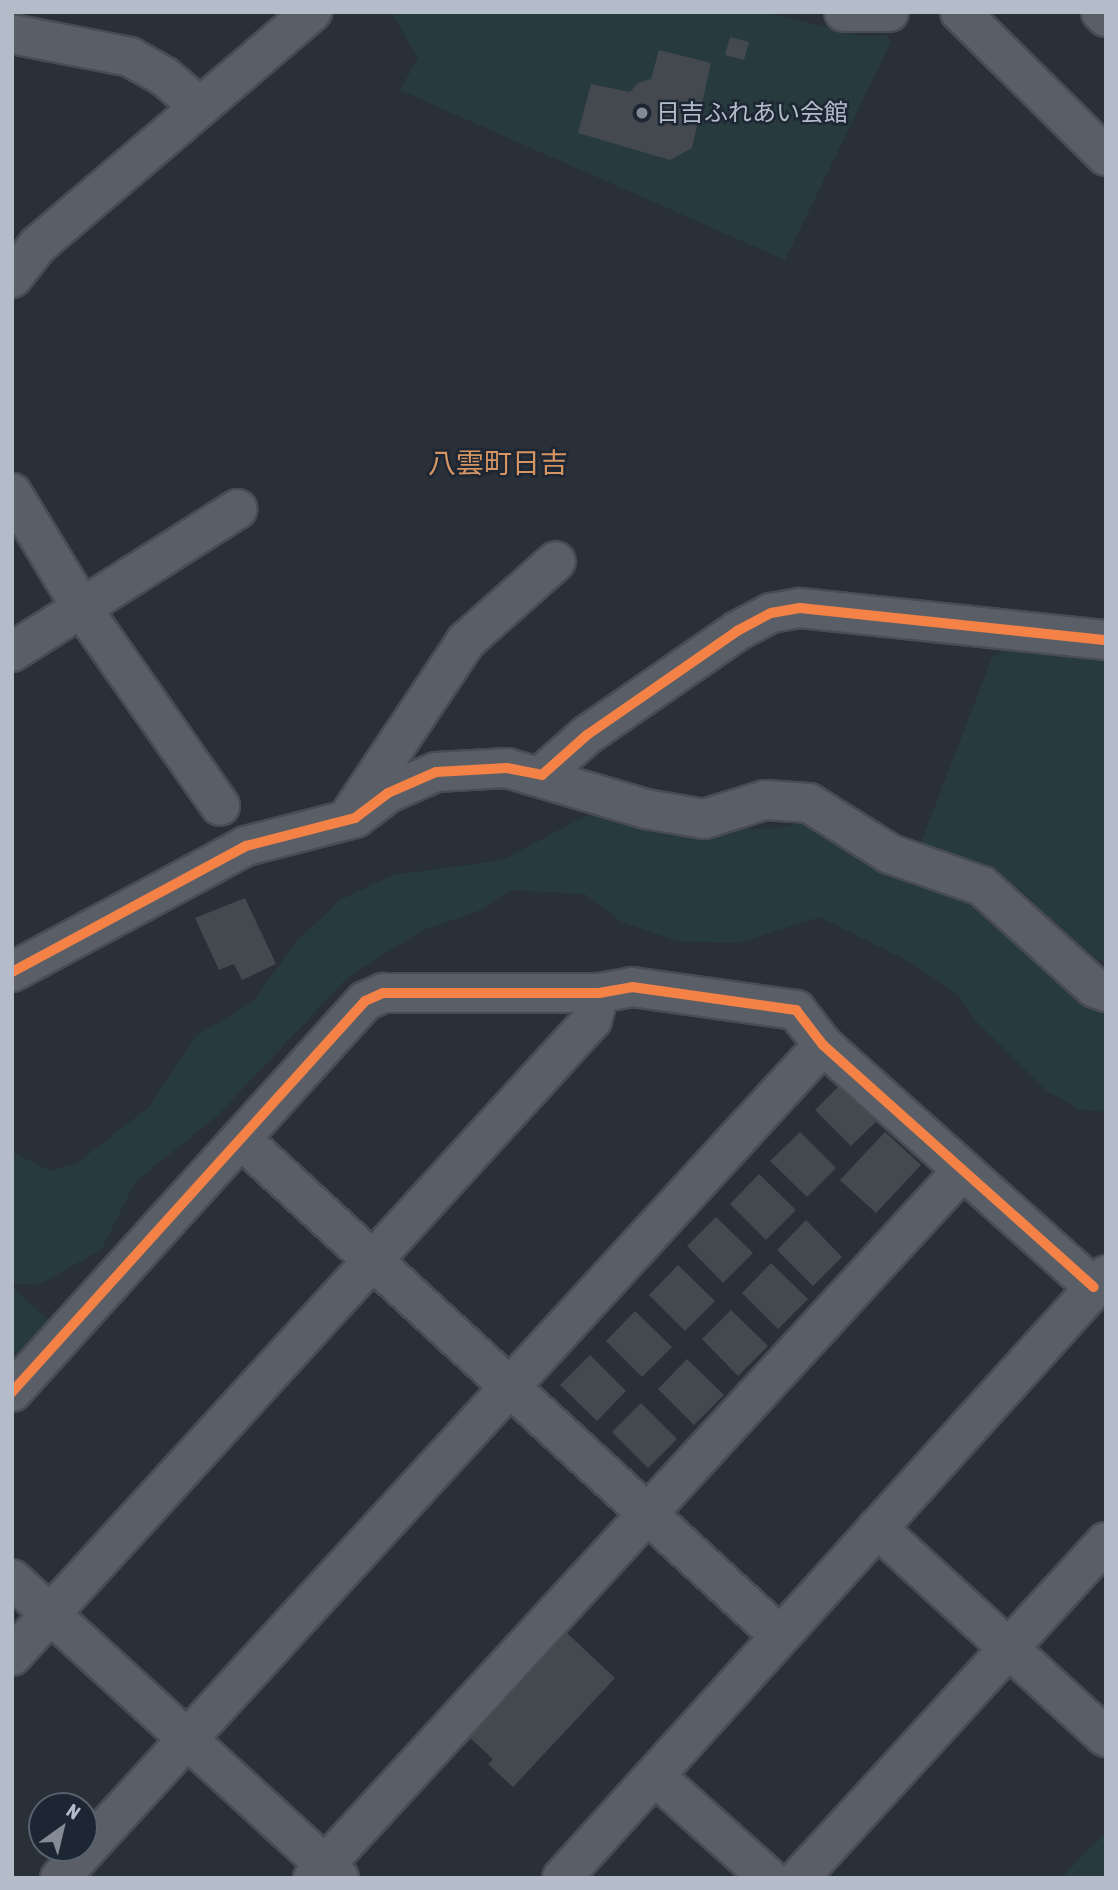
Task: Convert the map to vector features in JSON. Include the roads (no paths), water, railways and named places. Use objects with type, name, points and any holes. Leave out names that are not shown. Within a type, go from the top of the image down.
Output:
[{"type":"street","points":[[12,278],[38,245],[312,12]]},
{"type":"street","points":[[844,12],[888,12]]},
{"type":"street","points":[[960,12],[1106,156]]},
{"type":"street","points":[[1101,12],[1106,17]]},
{"type":"street","points":[[12,34],[130,57],[165,77],[199,106]]},
{"type":"street","points":[[12,493],[83,610],[220,806]]},
{"type":"street","points":[[12,652],[83,610],[237,509]]},
{"type":"street","points":[[346,820],[466,641],[556,561]]},
{"type":"street","points":[[542,775],[587,735],[737,631],[771,612],[800,608],[1106,640]]},
{"type":"street","points":[[12,972],[246,846],[346,820],[388,793],[436,772],[507,768],[542,775],[646,809],[704,819],[765,800],[810,803],[890,853],[982,886],[1095,988],[1106,992]]},
{"type":"street","points":[[12,1392],[365,1001],[383,993],[598,993],[632,987],[796,1010],[823,1045],[963,1170],[1100,1281],[779,1635],[656,1777],[562,1878]]},
{"type":"street","points":[[12,1656],[592,1020],[598,993]]},
{"type":"street","points":[[60,1878],[511,1390],[823,1045]]},
{"type":"street","points":[[242,1140],[779,1635]]},
{"type":"street","points":[[12,1579],[187,1739],[326,1873],[963,1170]]},
{"type":"street","points":[[877,1528],[1007,1651],[1106,1737]]},
{"type":"street","points":[[799,1878],[1106,1542]]},
{"type":"street","points":[[656,1777],[769,1878]]},
{"type":"place","name":"日吉ふれあい会館","points":[[642,113]]},
{"type":"district","name":"八雲町日吉","points":[[498,463]]}]
